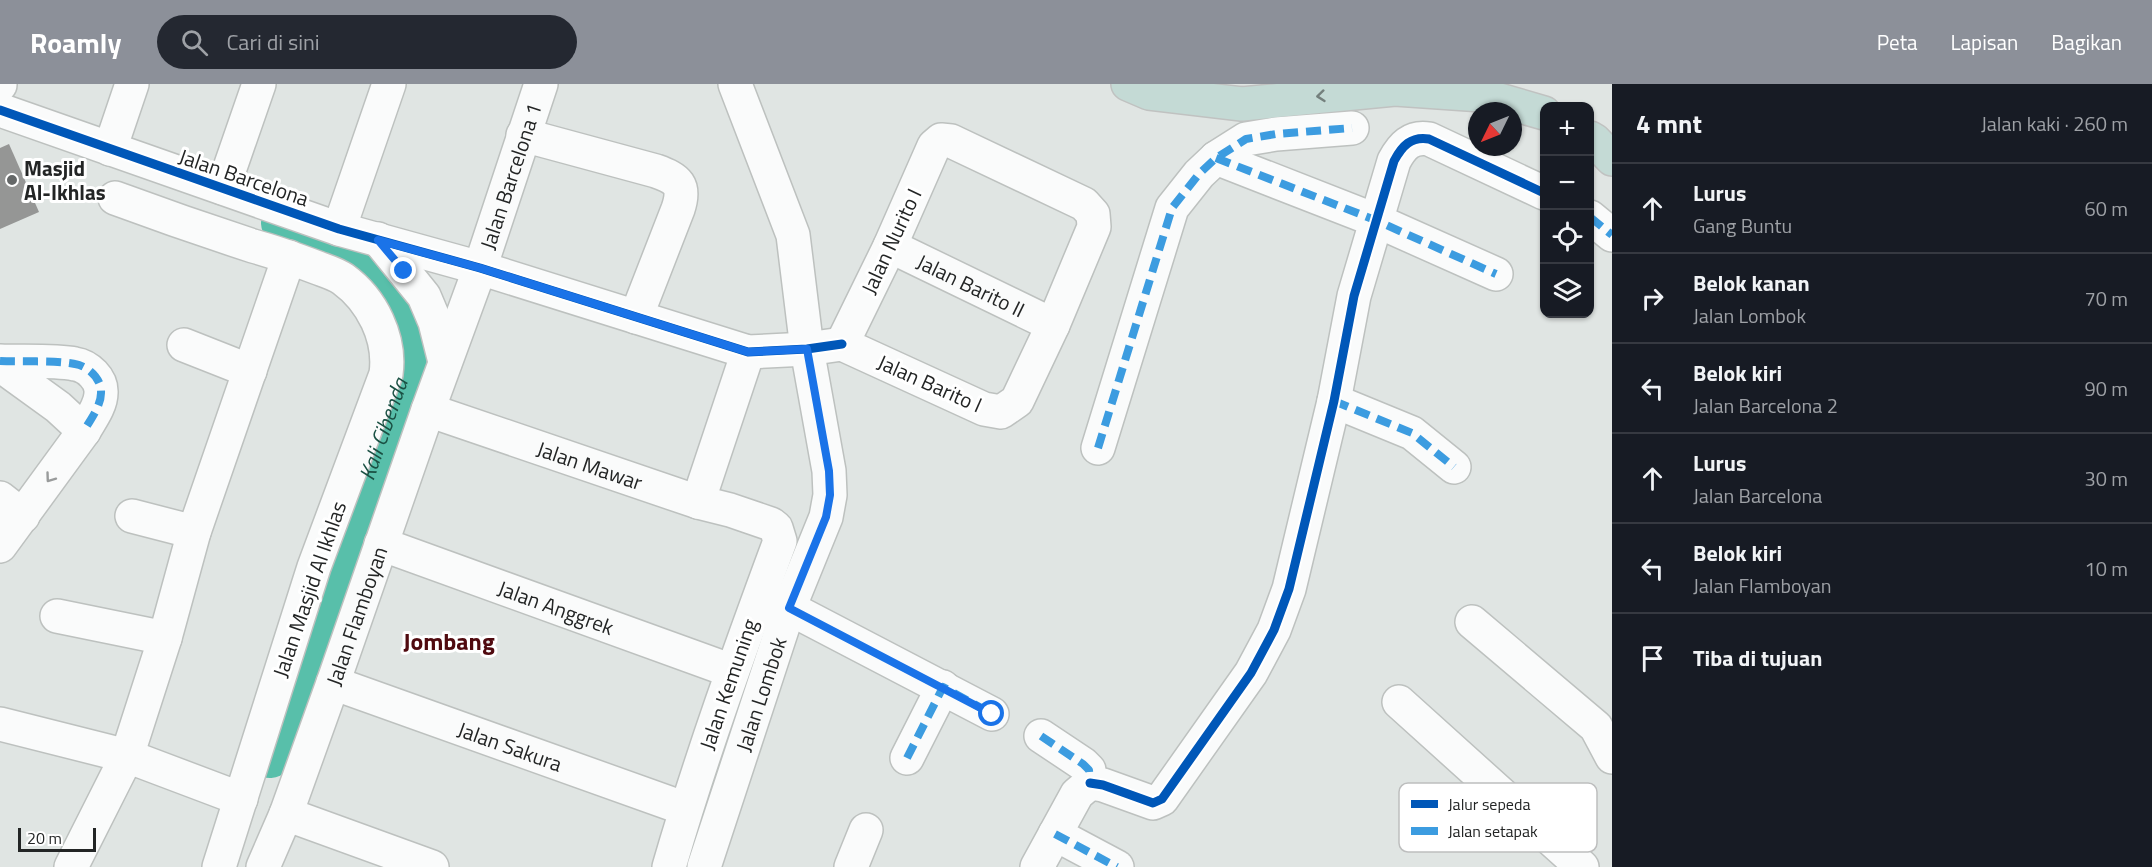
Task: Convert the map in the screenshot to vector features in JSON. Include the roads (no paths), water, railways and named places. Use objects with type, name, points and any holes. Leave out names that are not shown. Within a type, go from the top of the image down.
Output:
[{"type":"highway","points":[[1128,84],[1149,93],[1242,104],[1395,89],[1482,95],[1540,112]]},
{"type":"highway","points":[[1594,140],[1612,159]]},
{"type":"street","points":[[110,149],[132,84]]},
{"type":"street","points":[[223,188],[259,84]]},
{"type":"street","points":[[339,229],[389,84]]},
{"type":"street","name":"Jalan Barcelona 1","points":[[480,268],[541,84]]},
{"type":"street","name":"Jalan Lombok","points":[[704,867],[789,608],[826,517],[830,495],[829,471],[807,349],[793,235],[735,84]]},
{"type":"street","name":"Jalan Barcelona","points":[[0,110],[339,229],[480,268],[748,352]]},
{"type":"street","points":[[1098,448],[1172,208],[1199,174],[1216,158],[1246,139],[1276,134],[1352,128]]},
{"type":"street","points":[[523,135],[656,171],[670,176],[680,185],[682,196],[678,209],[636,317]]},
{"type":"street","points":[[1037,867],[1077,794],[1090,783],[1153,803],[1162,799],[1251,673],[1274,630],[1289,589],[1334,401],[1354,296],[1394,161],[1409,141],[1419,137],[1429,139],[1540,191]]},
{"type":"street","name":"Jalan Nurito I","points":[[842,344],[890,246],[934,146],[941,140],[951,141],[1084,204],[1093,214],[1094,227],[1053,325]]},
{"type":"street","points":[[1216,158],[1375,220],[1496,274]]},
{"type":"street","name":"Jalan Masjid Al Ikhlas","points":[[115,198],[341,277],[358,292],[369,306],[382,331],[388,360],[386,374],[314,567],[219,867]]},
{"type":"street","points":[[1594,220],[1612,235]]},
{"type":"street","points":[[378,240],[424,296],[435,322],[445,362]]},
{"type":"street","name":"Jalan Barito II","points":[[890,246],[1053,325]]},
{"type":"street","points":[[71,867],[128,756],[165,638],[194,532],[289,257]]},
{"type":"street","name":"Jalan Flamboyan","points":[[263,867],[286,814],[480,268]]},
{"type":"street","name":"Jalan Barito I","points":[[842,344],[984,409],[1001,412],[1017,401],[1053,325]]},
{"type":"street","points":[[698,502],[748,352],[807,349],[842,344]]},
{"type":"street","points":[[184,345],[250,370]]},
{"type":"street","points":[[0,363],[58,407],[84,431]]},
{"type":"street","points":[[0,363],[76,364],[93,373],[99,381],[102,393],[84,431],[11,507],[0,546]]},
{"type":"street","points":[[1334,401],[1412,433],[1454,467]]},
{"type":"street","name":"Jalan Mawar","points":[[428,410],[698,502],[752,518]]},
{"type":"street","points":[[132,516],[194,532]]},
{"type":"street","name":"Jalan Kemuning","points":[[669,867],[732,671],[780,541],[776,528],[752,518]]},
{"type":"street","name":"Jalan Anggrek","points":[[381,544],[732,671]]},
{"type":"street","points":[[789,608],[992,714]]},
{"type":"street","points":[[57,616],[165,638]]},
{"type":"street","points":[[1472,622],[1596,727],[1612,757]]},
{"type":"street","name":"Jalan Sakura","points":[[333,683],[686,809]]},
{"type":"street","points":[[907,758],[943,687]]},
{"type":"street","points":[[1399,702],[1489,783]]},
{"type":"street","points":[[0,724],[128,756],[241,799]]},
{"type":"street","points":[[1041,736],[1083,764],[1089,771],[1090,783]]},
{"type":"street","points":[[286,814],[430,867]]},
{"type":"street","points":[[851,867],[866,830]]},
{"type":"street","points":[[1055,834],[1117,867]]},
{"type":"street","points":[[1565,852],[1582,867]]},
{"type":"waterway","name":"Kali Cibenda","points":[[270,755],[406,363],[403,336],[395,309],[366,266],[334,241],[284,223]]},
{"type":"place","name":"Masjid Al-Ikhlas","points":[[12,180]]},
{"type":"district","name":"Jombang","points":[[449,641]]}]
